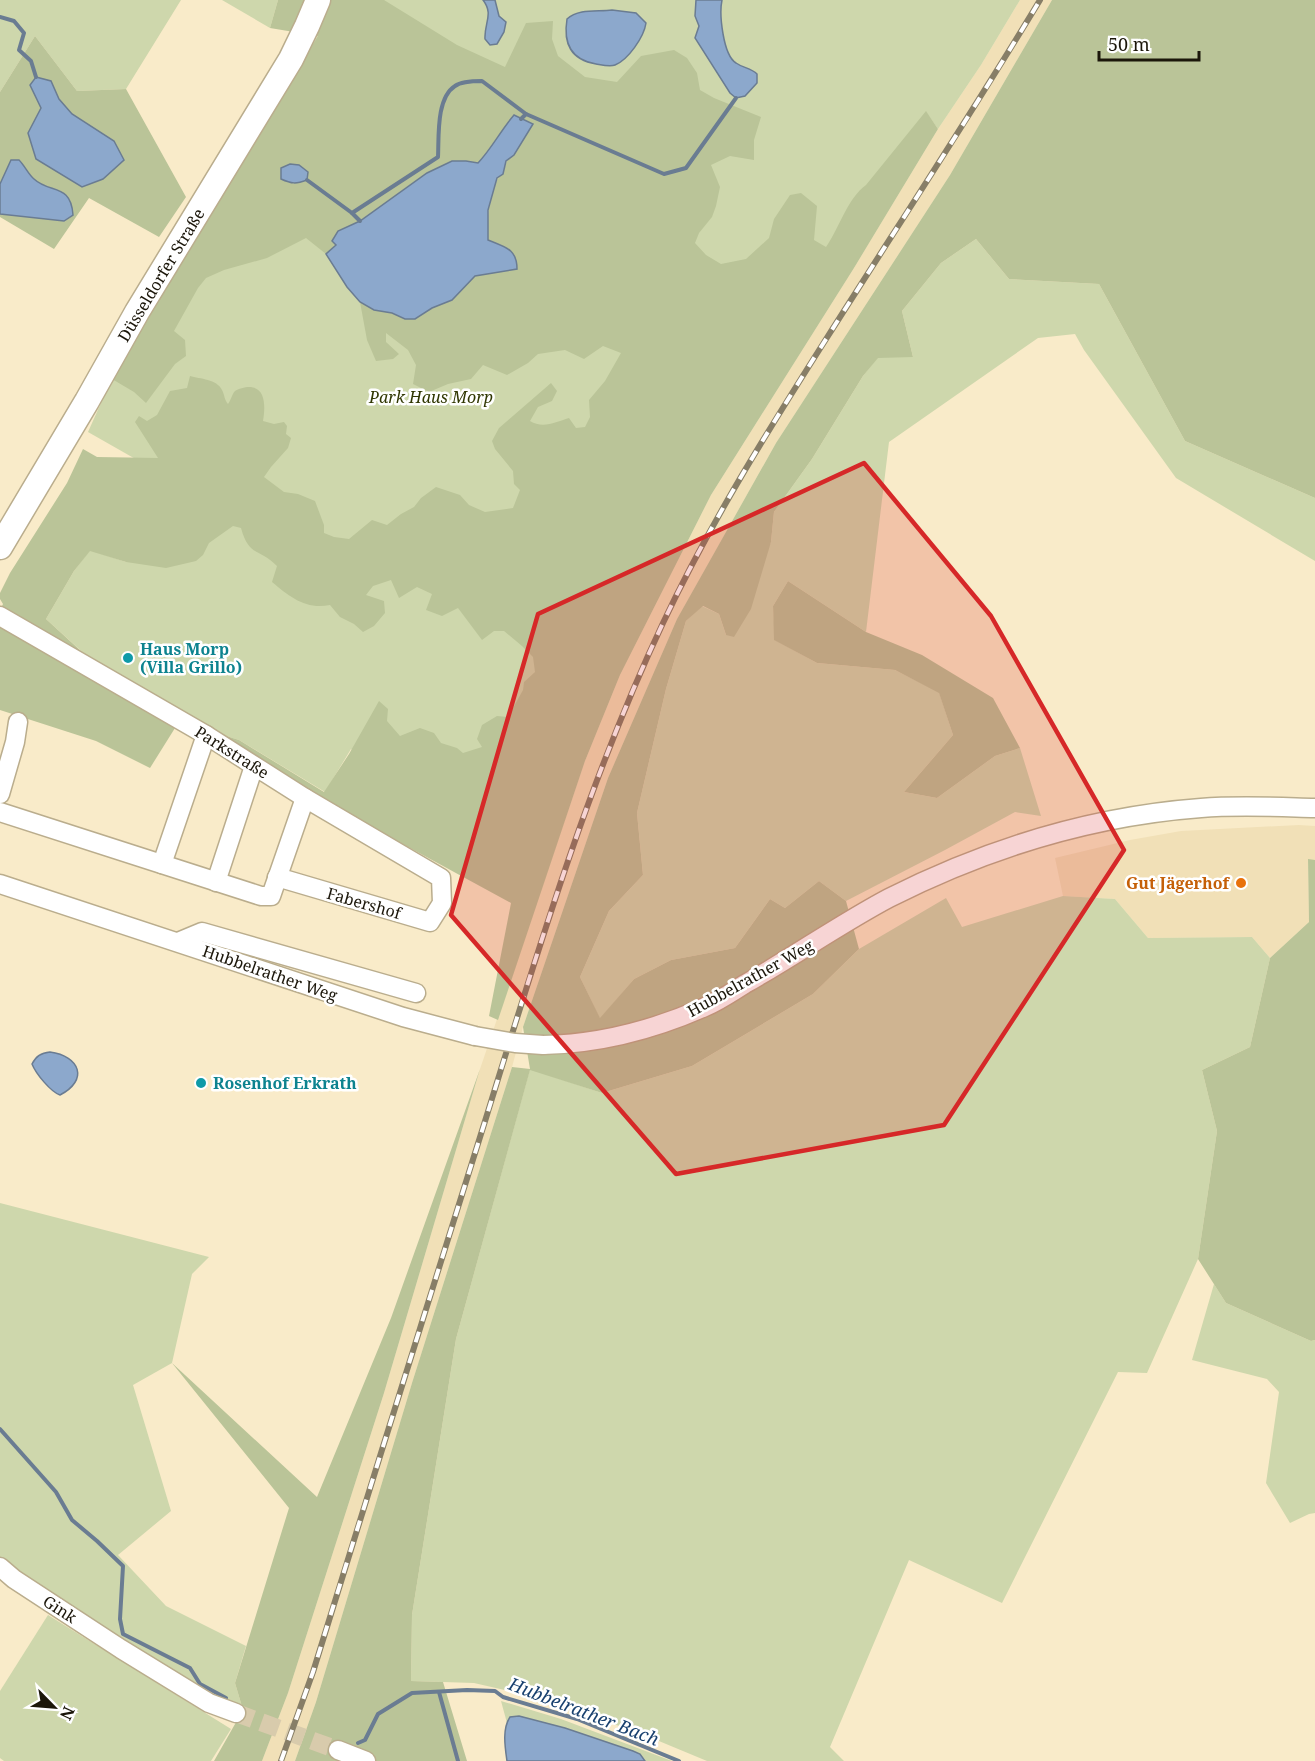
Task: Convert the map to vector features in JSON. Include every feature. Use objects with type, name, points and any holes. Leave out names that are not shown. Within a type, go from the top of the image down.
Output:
[{"type":"main road","name":"Düsseldorfer Straße","points":[[0,547],[137,312],[291,60],[318,0]]},
{"type":"street","name":"Parkstraße","points":[[0,616],[206,735],[305,798],[441,878],[442,903]]},
{"type":"street","points":[[0,794],[15,742],[18,722]]},
{"type":"street","points":[[162,864],[206,735]]},
{"type":"street","points":[[216,882],[254,766]]},
{"type":"street","points":[[0,812],[261,896],[271,896],[305,798]]},
{"type":"street","name":"Hubbelrather Weg","points":[[0,885],[403,1017],[475,1036],[515,1043],[566,1044],[615,1038],[662,1025],[707,1006],[887,899],[990,854],[1053,834],[1124,818],[1201,808],[1252,806],[1315,808]]},
{"type":"street","name":"Fabershof","points":[[277,878],[430,922],[442,903]]},
{"type":"street","name":"Hubbelrather Weg","points":[[178,942],[202,932],[416,993]]},
{"type":"street","name":"Gink","points":[[0,1568],[121,1649],[209,1703],[236,1713]]},
{"type":"street","points":[[338,1750],[366,1761]]},
{"type":"highlighted area","points":[[864,463],[991,616],[1124,850],[944,1125],[676,1174],[451,915],[538,614]]},
{"type":"shaded area","points":[[1020,0],[1052,0],[950,175],[776,443],[677,619],[608,778],[523,1027],[316,1702],[295,1761],[262,1761],[288,1693],[384,1393],[480,1069],[585,761],[620,675],[711,495]]},
{"type":"shaded area","points":[[1315,826],[1315,860],[1308,860],[1309,922],[1270,958],[1252,937],[1148,938],[1115,899],[1063,896],[1055,858],[1130,840],[1181,831]]},
{"type":"green space","points":[[0,0],[181,0],[126,89],[77,91],[35,36],[0,92]]},
{"type":"green space","points":[[222,0],[278,0],[270,28]]},
{"type":"green space","name":"Park Haus Morp","points":[[278,0],[384,0],[457,45],[505,67],[526,23],[553,21],[552,39],[558,56],[585,77],[617,82],[641,56],[674,50],[687,58],[697,73],[700,90],[761,117],[754,140],[754,160],[730,156],[711,165],[720,187],[712,217],[699,233],[695,243],[706,255],[721,264],[746,259],[769,238],[774,219],[790,195],[801,193],[817,206],[814,240],[826,247],[859,191],[926,111],[938,129],[854,268],[711,495],[620,675],[585,761],[498,1020],[489,1016],[511,903],[366,824],[195,726],[239,740],[324,792],[379,701],[388,709],[387,721],[400,736],[420,728],[434,733],[441,743],[457,748],[463,753],[482,747],[477,739],[482,725],[497,716],[508,717],[523,690],[524,682],[535,672],[533,657],[504,631],[494,631],[482,640],[458,608],[442,616],[426,610],[432,594],[417,587],[399,598],[391,580],[373,586],[366,595],[384,601],[385,613],[374,626],[363,632],[340,617],[330,605],[306,604],[279,588],[272,582],[277,566],[251,548],[241,528],[233,526],[209,543],[203,555],[196,561],[166,568],[126,562],[90,551],[74,571],[46,619],[93,662],[87,674],[175,728],[150,768],[96,741],[0,710],[0,611],[3,604],[0,593],[10,573],[67,483],[83,449],[97,457],[158,458],[135,422],[139,416],[147,421],[157,415],[170,391],[187,388],[190,376],[208,380],[220,386],[228,404],[234,392],[238,390],[249,387],[259,391],[264,400],[263,421],[274,424],[284,422],[287,426],[286,434],[291,438],[288,448],[264,477],[284,492],[298,494],[315,501],[324,525],[324,533],[349,539],[372,520],[387,525],[414,507],[421,498],[436,487],[460,495],[469,505],[485,512],[513,508],[520,490],[514,484],[513,471],[495,449],[492,441],[499,428],[551,383],[557,391],[552,401],[538,407],[530,421],[545,425],[569,418],[576,428],[585,427],[590,417],[589,400],[605,381],[621,353],[603,346],[584,359],[565,350],[538,354],[528,363],[507,375],[483,365],[471,379],[448,384],[429,392],[413,384],[416,365],[408,350],[386,333],[386,342],[399,354],[393,359],[376,361],[367,340],[360,302],[374,310],[392,313],[405,319],[415,319],[432,308],[452,300],[475,276],[515,269],[501,246],[488,241],[491,195],[503,173],[521,119],[514,115],[478,163],[462,162],[446,165],[431,172],[354,224],[338,231],[336,244],[326,254],[306,238],[267,258],[224,270],[206,278],[174,331],[185,340],[186,356],[175,364],[146,403],[134,392],[112,379],[318,36],[270,28]]},
{"type":"green space","name":"Park Haus Morp","points":[[334,0],[1020,0],[981,65],[938,129],[926,112],[777,341],[512,903],[351,749],[325,792],[239,740],[195,726],[99,667],[46,619],[74,571],[90,550],[126,562],[146,465],[88,432],[109,385],[318,35]]},
{"type":"green space","points":[[1052,0],[1315,0],[1315,498],[1185,441],[1099,284],[1009,279],[976,239],[941,263],[902,311],[913,357],[878,358],[863,376],[812,459],[774,512],[771,542],[751,609],[734,637],[726,635],[719,614],[703,606],[686,621],[666,689],[637,813],[643,875],[609,911],[580,977],[600,1018],[634,979],[671,960],[735,948],[770,899],[785,908],[819,881],[846,901],[859,949],[813,994],[692,1066],[602,1093],[530,1070],[456,1339],[412,1615],[411,1681],[443,1682],[467,1761],[295,1761],[316,1702],[412,1383],[512,1067],[530,1069],[523,1027],[608,778],[677,619],[776,443],[950,175]]},
{"type":"green space","points":[[35,36],[77,91],[126,89],[186,197],[159,237],[89,198],[54,249],[0,217],[0,92]]},
{"type":"green space","points":[[976,239],[1009,279],[1099,284],[1185,441],[1315,498],[1315,561],[1176,478],[1084,350],[1075,334],[1038,338],[889,442],[866,632],[788,581],[773,606],[775,640],[817,663],[895,670],[939,692],[953,735],[904,792],[937,798],[995,756],[1020,748],[1041,816],[1015,812],[846,901],[819,881],[785,908],[770,899],[735,948],[671,960],[634,979],[600,1019],[580,977],[609,911],[643,875],[637,813],[666,689],[686,621],[702,606],[719,614],[726,635],[771,542],[774,512],[812,459],[863,376],[878,357],[913,357],[902,311],[941,263]]},
{"type":"green space","points":[[788,581],[866,632],[922,655],[993,698],[1020,748],[995,756],[937,798],[904,792],[953,735],[939,693],[895,670],[817,663],[774,640],[773,606]]},
{"type":"green space","points":[[1308,859],[1315,860],[1315,1340],[1311,1341],[1226,1303],[1198,1259],[1217,1131],[1202,1070],[1250,1047],[1270,958],[1309,922]]},
{"type":"green space","points":[[1063,896],[1115,899],[1148,938],[1252,937],[1270,958],[1250,1047],[1202,1070],[1217,1131],[1198,1259],[1147,1373],[1118,1372],[1002,1603],[909,1560],[830,1747],[844,1761],[707,1761],[630,1729],[592,1718],[553,1701],[474,1683],[411,1681],[412,1615],[456,1339],[530,1069],[602,1093],[692,1066],[813,994],[859,949],[946,898],[962,927]]},
{"type":"green space","points":[[480,1069],[384,1393],[288,1693],[262,1761],[214,1761],[243,1710],[235,1683],[289,1508],[172,1363],[317,1497],[391,1318]]},
{"type":"green space","points":[[0,1203],[209,1257],[192,1274],[172,1363],[133,1385],[171,1511],[118,1555],[166,1606],[246,1646],[235,1683],[243,1710],[155,1660],[0,1557]]},
{"type":"green space","points":[[1214,1284],[1226,1303],[1311,1341],[1315,1340],[1315,1513],[1290,1523],[1266,1483],[1279,1392],[1267,1379],[1192,1360]]},
{"type":"green space","points":[[48,1615],[231,1729],[211,1761],[4,1761],[0,1758],[0,1691]]},
{"type":"green space","points":[[501,1701],[561,1719],[672,1761],[645,1761],[640,1754],[565,1728],[511,1717],[507,1723]]},
{"type":"water","points":[[483,0],[495,0],[499,16],[506,22],[504,32],[497,44],[490,45],[485,39],[488,10]]},
{"type":"water","points":[[696,0],[722,0],[722,24],[728,52],[736,63],[757,74],[757,83],[745,96],[736,98],[730,93],[695,38],[699,26],[695,16]]},
{"type":"water","points":[[612,10],[636,13],[646,23],[639,41],[625,58],[615,65],[601,65],[580,59],[568,43],[567,19],[577,13]]},
{"type":"water","points":[[36,77],[51,81],[59,99],[72,114],[114,141],[124,160],[103,179],[82,187],[36,159],[28,133],[41,108],[30,85]]},
{"type":"water","points":[[514,115],[533,124],[514,155],[506,161],[503,174],[497,178],[488,210],[488,240],[512,252],[517,269],[475,276],[452,300],[432,308],[415,319],[405,319],[392,313],[374,310],[360,302],[347,287],[326,254],[336,245],[332,241],[338,231],[360,221],[427,173],[452,161],[478,163]]},
{"type":"water","points":[[11,160],[19,160],[40,184],[64,194],[71,205],[73,215],[64,221],[0,214],[0,184]]},
{"type":"water","points":[[290,164],[299,165],[308,172],[307,180],[294,183],[281,179],[281,168]]},
{"type":"water","points":[[50,1052],[68,1058],[77,1069],[75,1083],[60,1095],[44,1082],[32,1064],[39,1055]]},
{"type":"water","points":[[519,1716],[565,1728],[633,1751],[640,1754],[645,1761],[507,1761],[505,1738],[507,1722],[510,1717]]},
{"type":"waterway","points":[[0,17],[14,21],[24,33],[19,50],[31,61],[36,77]]},
{"type":"waterway","points":[[307,180],[352,213],[438,157],[439,129],[444,99],[455,86],[461,83],[482,81],[526,114]]},
{"type":"waterway","points":[[521,119],[526,114],[664,174],[686,168],[736,98]]},
{"type":"waterway","points":[[352,213],[360,221]]},
{"type":"waterway","name":"Hubbelrather Bach","points":[[0,1429],[56,1492],[72,1520],[123,1566],[120,1619],[123,1634],[190,1668],[200,1684],[226,1698]]},
{"type":"waterway","name":"Hubbelrather Bach","points":[[358,1743],[365,1740],[378,1714],[412,1693],[495,1691],[503,1697],[577,1719],[679,1761]]},
{"type":"waterway","points":[[439,1692],[458,1761]]},
{"type":"tunnel","points":[[236,1713],[338,1750]]},
{"type":"railway","points":[[281,1761],[313,1672],[545,929],[588,805],[636,683],[700,549],[762,441],[1040,0]]},
{"type":"place","name":"Haus Morp (Villa Grillo)","points":[[128,658]]},
{"type":"place","name":"Gut Jägerhof","points":[[1241,883]]},
{"type":"place","name":"Rosenhof Erkrath","points":[[201,1083]]}]
